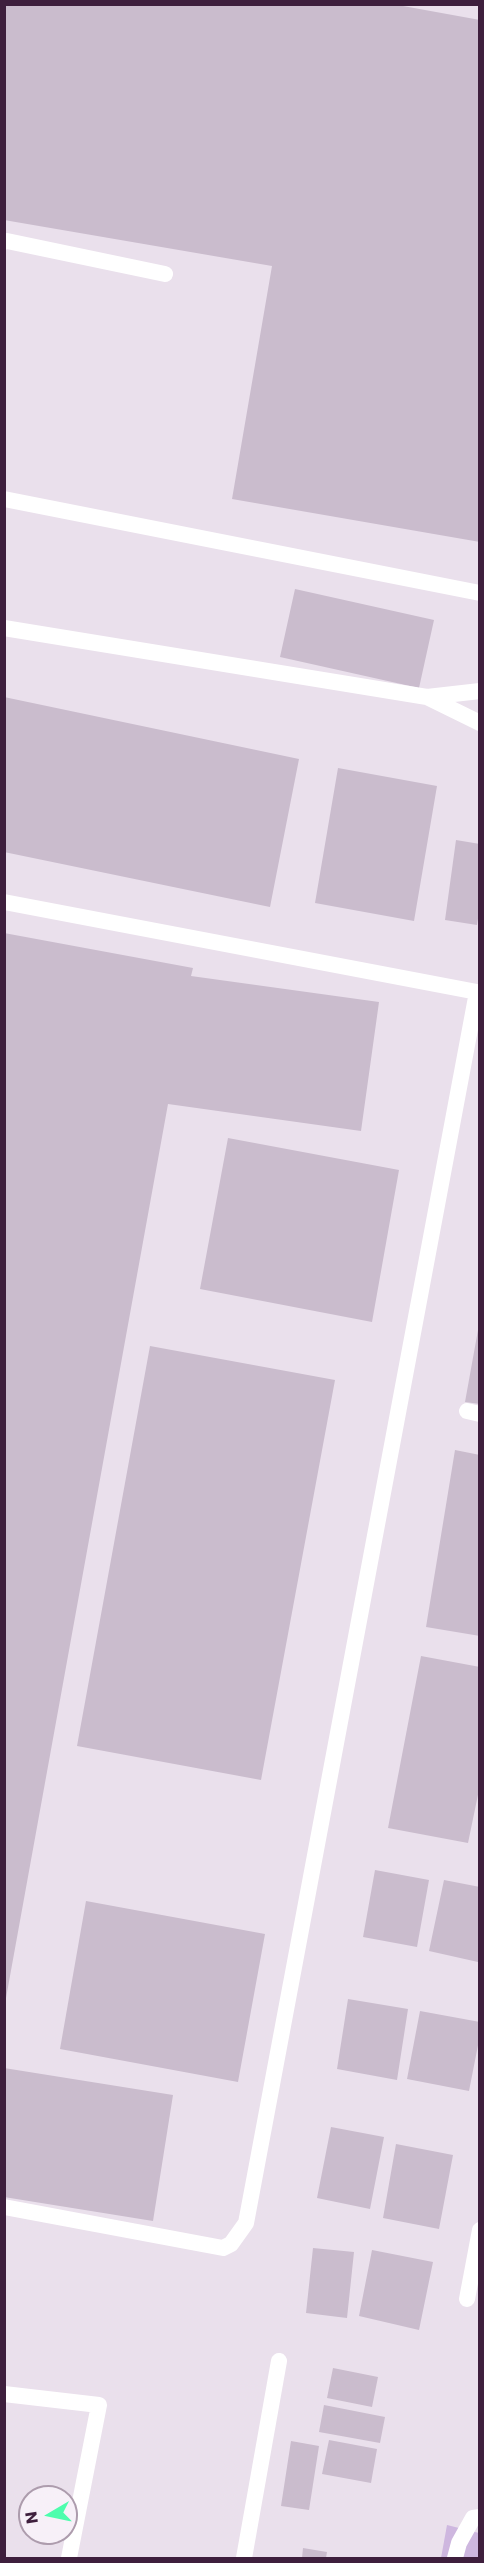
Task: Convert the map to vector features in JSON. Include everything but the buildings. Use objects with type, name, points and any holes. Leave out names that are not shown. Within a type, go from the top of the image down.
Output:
[{"type":"lane","points":[[4,242],[165,274]]},
{"type":"lane","points":[[4,499],[480,593]]},
{"type":"lane","points":[[4,628],[427,697],[480,691]]},
{"type":"lane","points":[[427,697],[480,723]]},
{"type":"lane","points":[[4,903],[478,985],[246,2223],[231,2244],[223,2248],[4,2207]]},
{"type":"lane","points":[[466,2299],[480,2230]]},
{"type":"lane","points":[[244,2559],[279,2361]]},
{"type":"lane","points":[[4,2394],[99,2405],[69,2559]]},
{"type":"lane","points":[[455,2559],[459,2543],[473,2518],[480,2517]]},
{"type":"shaded area","points":[[447,2525],[479,2533],[479,2558],[441,2558]]}]
